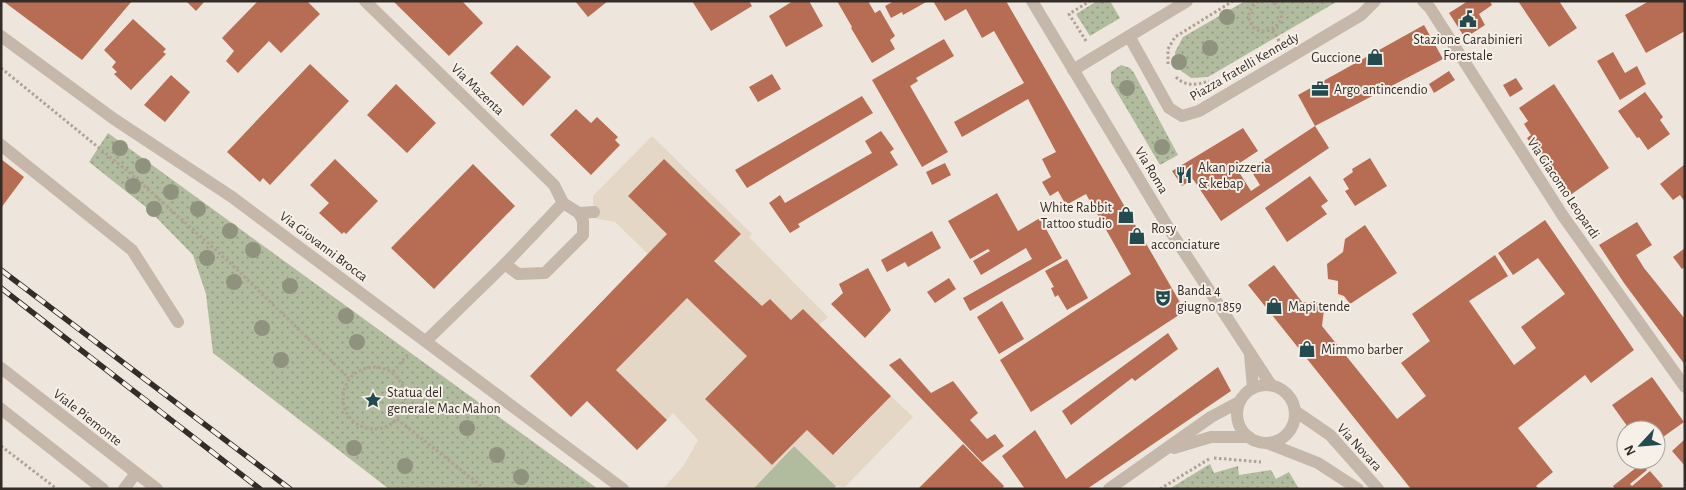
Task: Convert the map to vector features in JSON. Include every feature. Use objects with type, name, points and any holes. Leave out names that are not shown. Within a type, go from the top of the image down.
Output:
[{"type":"street","name":"Via Mazenta","points":[[365,1],[554,185],[563,203],[579,213]]},
{"type":"street","name":"Via Roma","points":[[1032,1],[1171,232],[1271,385]]},
{"type":"street","points":[[1073,70],[1187,1]]},
{"type":"street","name":"Piazza fratelli Kennedy","points":[[1129,36],[1169,108],[1182,116],[1199,111],[1361,15],[1375,1]]},
{"type":"street","name":"Via Giacomo Leopardi","points":[[1423,1],[1430,8],[1563,216],[1685,387]]},
{"type":"street","name":"Via Giovanni Brocca","points":[[1,36],[114,119],[232,197],[623,489]]},
{"type":"street","points":[[1,146],[132,250],[178,322]]},
{"type":"street","points":[[426,341],[505,264],[563,203]]},
{"type":"street","points":[[505,264],[518,274],[546,273],[583,235],[583,221],[579,213],[594,212]]},
{"type":"street","name":"Via Roma","points":[[1250,352],[1253,388]]},
{"type":"street","name":"Viale Piemonte","points":[[1,368],[156,489]]},
{"type":"street","points":[[1267,443],[1285,436],[1295,420],[1295,411],[1287,394],[1280,388],[1262,385],[1253,388],[1239,402],[1237,411],[1238,421],[1242,430],[1257,442],[1267,443],[1318,463],[1358,489]]},
{"type":"street","points":[[1109,489],[1211,417],[1239,402]]},
{"type":"street","points":[[1,409],[103,489]]},
{"type":"street","name":"Via Novara","points":[[1295,411],[1330,435],[1378,489]]},
{"type":"street","points":[[1164,451],[1211,437],[1249,437]]},
{"type":"street","points":[[124,489],[136,473]]},
{"type":"path","points":[[1090,1],[1069,14],[1095,56]]},
{"type":"path","points":[[1170,71],[1167,56],[1168,49],[1175,37],[1233,1]]},
{"type":"path","points":[[1257,1],[1250,12],[1251,23],[1261,31],[1267,32],[1273,30],[1278,25],[1281,18],[1277,5],[1272,1]]},
{"type":"path","points":[[1271,45],[1279,41],[1273,30]]},
{"type":"path","points":[[1,68],[131,174],[229,262],[349,378]]},
{"type":"path","points":[[1174,76],[1180,82],[1192,85],[1200,84],[1217,76]]},
{"type":"path","points":[[393,372],[410,352]]},
{"type":"path","points":[[375,366],[393,372],[400,380],[406,400],[403,410],[397,419],[383,427],[368,429],[358,425],[349,418],[342,398],[344,387],[349,378],[356,371],[365,367],[375,366]]},
{"type":"path","points":[[397,419],[485,489]]},
{"type":"path","points":[[1,446],[57,489]]},
{"type":"path","points":[[1213,458],[1265,462]]},
{"type":"path","points":[[1160,489],[1208,460]]},
{"type":"green space","points":[[1097,1],[1110,1],[1120,18],[1090,36],[1076,14]]},
{"type":"green space","points":[[1245,1],[1338,1],[1208,77],[1191,78],[1176,67],[1175,52],[1183,37]]},
{"type":"green space","points":[[1121,65],[1130,68],[1134,73],[1178,155],[1160,165],[1111,82],[1111,72]]},
{"type":"green space","points":[[108,133],[598,489],[389,489],[213,353],[206,294],[193,255],[147,208],[89,162]]},
{"type":"green space","points":[[794,446],[836,486],[834,489],[753,489]]},
{"type":"green space","points":[[1210,464],[1214,473],[1238,466],[1239,475],[1271,470],[1276,479],[1289,472],[1299,489],[1169,489]]},
{"type":"shaded area","points":[[652,136],[752,234],[749,237],[828,317],[819,325],[803,309],[791,320],[770,299],[762,306],[714,261],[741,234],[664,160],[628,196],[667,234],[648,254],[615,222],[594,218],[593,196]]},
{"type":"shaded area","points":[[687,298],[747,356],[705,399],[772,465],[807,430],[834,455],[891,396],[913,417],[845,487],[836,486],[794,446],[753,489],[663,489],[684,465],[698,440],[673,413],[667,420],[616,370]]},
{"type":"building","points":[[3,1],[132,1],[82,60]]},
{"type":"building","points":[[186,1],[205,1],[196,11]]},
{"type":"building","points":[[258,1],[307,1],[320,14],[281,53],[269,41],[238,73],[226,61],[234,51],[222,38]]},
{"type":"building","points":[[393,1],[462,1],[483,23],[449,56]]},
{"type":"building","points":[[575,1],[608,1],[588,17]]},
{"type":"building","points":[[692,1],[749,1],[752,6],[711,31]]},
{"type":"building","points":[[793,1],[809,1],[823,26],[786,47],[769,16]]},
{"type":"building","points":[[837,1],[868,1],[875,13],[880,10],[895,36],[890,40],[895,49],[872,63]]},
{"type":"building","points":[[894,1],[928,1],[903,15],[902,12],[891,18],[885,6]]},
{"type":"building","points":[[933,1],[1006,1],[1185,311],[1031,412],[1000,360],[1131,274],[1086,194],[1066,205],[1058,191],[1050,196],[1042,182],[1051,177],[1042,159],[1056,152],[1028,99],[962,137],[954,122],[1024,83],[994,31],[982,38],[966,9],[945,21]]},
{"type":"building","name":"Stazione Carabinieri Forestale","points":[[1468,1],[1490,1],[1492,5],[1479,14],[1485,25],[1465,38],[1449,13]]},
{"type":"building","points":[[1518,1],[1559,1],[1577,28],[1549,47]]},
{"type":"building","points":[[1649,1],[1685,1],[1685,31],[1646,53],[1625,15]]},
{"type":"building","points":[[133,19],[166,49],[163,52],[166,54],[131,90],[114,74],[117,72],[112,67],[116,62],[104,50]]},
{"type":"building","points":[[1424,25],[1443,59],[1315,126],[1298,95]]},
{"type":"building","points":[[944,39],[954,56],[916,78],[918,81],[910,86],[948,152],[922,167],[872,80]]},
{"type":"building","points":[[517,45],[551,77],[523,106],[490,73]]},
{"type":"building","points":[[1613,52],[1625,73],[1637,66],[1646,84],[1620,100],[1597,61]]},
{"type":"building","points":[[310,64],[349,101],[270,185],[263,178],[260,182],[227,152]]},
{"type":"building","points":[[1449,71],[1455,80],[1434,93],[1429,84]]},
{"type":"building","points":[[772,74],[781,89],[758,102],[749,87]]},
{"type":"building","points":[[171,75],[190,92],[165,122],[144,105]]},
{"type":"building","points":[[1516,78],[1523,89],[1510,97],[1503,85]]},
{"type":"building","points":[[396,84],[436,123],[407,153],[367,115]]},
{"type":"building","points":[[1554,84],[1609,168],[1566,198],[1527,138],[1531,135],[1524,124],[1528,121],[1519,108]]},
{"type":"building","points":[[1645,92],[1663,117],[1660,120],[1670,134],[1648,150],[1618,111]]},
{"type":"building","points":[[862,96],[873,113],[747,188],[735,170]]},
{"type":"building","points":[[576,109],[591,123],[597,117],[618,137],[615,140],[620,145],[591,175],[550,135]]},
{"type":"building","points":[[1315,126],[1329,148],[1221,221],[1193,179],[1182,186],[1172,171],[1243,128],[1258,151],[1235,166],[1251,191],[1260,185],[1250,169]]},
{"type":"building","points":[[881,131],[894,149],[890,152],[898,165],[798,224],[800,227],[790,233],[769,203],[780,195],[785,203],[872,153],[865,141]]},
{"type":"building","points":[[1370,158],[1387,186],[1355,206],[1345,191],[1349,189],[1343,179],[1353,172],[1352,169]]},
{"type":"building","points":[[1,159],[24,177],[1,208]]},
{"type":"building","points":[[335,159],[378,201],[346,234],[344,232],[342,234],[319,213],[329,203],[310,185]]},
{"type":"building","points":[[664,159],[741,234],[714,261],[762,306],[770,299],[791,320],[803,309],[891,396],[833,455],[807,430],[772,465],[705,399],[747,356],[687,298],[616,370],[667,420],[637,450],[587,401],[571,417],[530,376],[667,234],[628,196]]},
{"type":"building","points":[[945,163],[951,175],[932,185],[926,172]]},
{"type":"building","points":[[473,164],[515,206],[434,289],[391,248]]},
{"type":"building","points":[[1685,164],[1685,202],[1680,195],[1673,200],[1660,184]]},
{"type":"building","points":[[1310,176],[1328,201],[1321,206],[1327,214],[1287,242],[1265,208]]},
{"type":"building","points":[[997,193],[1018,231],[1040,218],[1062,258],[970,311],[963,298],[1032,259],[1026,248],[981,275],[973,261],[990,251],[988,249],[970,259],[948,221]]},
{"type":"building","points":[[1545,220],[1634,350],[1591,383],[1585,375],[1518,428],[1553,472],[1536,486],[1539,489],[1411,489],[1248,285],[1274,265],[1302,302],[1320,302],[1324,309],[1322,326],[1397,419],[1426,396],[1401,363],[1430,341],[1412,314],[1495,255],[1508,276],[1469,301],[1514,365],[1536,348],[1521,327],[1565,294],[1538,258],[1513,275],[1498,253]]},
{"type":"building","points":[[1637,222],[1652,245],[1636,255],[1644,268],[1685,319],[1685,365],[1624,283],[1599,245]]},
{"type":"building","points":[[1365,225],[1397,273],[1350,304],[1344,296],[1338,294],[1338,281],[1328,279],[1327,264],[1343,252],[1345,239]]},
{"type":"building","points":[[932,231],[941,248],[908,267],[905,262],[887,272],[881,260]]},
{"type":"building","points":[[1685,248],[1685,267],[1682,269],[1673,257]]},
{"type":"building","points":[[1067,259],[1088,298],[1067,310],[1058,295],[1055,297],[1051,288],[1054,287],[1045,271]]},
{"type":"building","points":[[868,268],[891,310],[865,338],[831,304],[843,293],[839,284]]},
{"type":"building","points":[[949,278],[956,289],[935,303],[927,292]]},
{"type":"building","points":[[1002,301],[1024,339],[999,354],[977,317]]},
{"type":"building","points":[[1168,333],[1178,349],[1135,381],[1132,378],[1071,425],[1062,411]]},
{"type":"building","points":[[900,358],[931,393],[953,381],[978,413],[970,420],[987,439],[995,434],[1004,446],[982,462],[889,365]]},
{"type":"building","points":[[1218,367],[1231,391],[1087,489],[1025,489],[1002,456],[1035,430],[1066,479]]},
{"type":"building","points":[[1652,377],[1684,422],[1666,435],[1666,420],[1623,420],[1612,405]]},
{"type":"building","points":[[1685,439],[1685,466],[1672,451]]},
{"type":"building","points":[[963,444],[1004,486],[1002,489],[918,489]]},
{"type":"building","points":[[1633,470],[1647,470],[1630,484],[1632,486],[1650,471],[1663,486],[1659,489],[1615,489],[1613,486]]},
{"type":"railway","points":[[1,270],[290,489]]},
{"type":"railway","points":[[1,288],[260,489]]},
{"type":"place","name":"Stazione Carabinieri Forestale","points":[[1468,19]]},
{"type":"place","name":"Guccione","points":[[1375,57]]},
{"type":"place","name":"Argo antincendio","points":[[1320,89]]},
{"type":"place","name":"Akan pizzeria & kebap","points":[[1184,175]]},
{"type":"place","name":"White Rabbit Tattoo studio","points":[[1126,215]]},
{"type":"place","name":"Rosy acconciature","points":[[1137,236]]},
{"type":"place","name":"Banda 4 giugno 1859","points":[[1163,298]]},
{"type":"place","name":"Mapi tende","points":[[1274,306]]},
{"type":"place","name":"Mimmo barber","points":[[1307,349]]},
{"type":"place","name":"Statua del generale Mac Mahon","points":[[373,400]]}]
